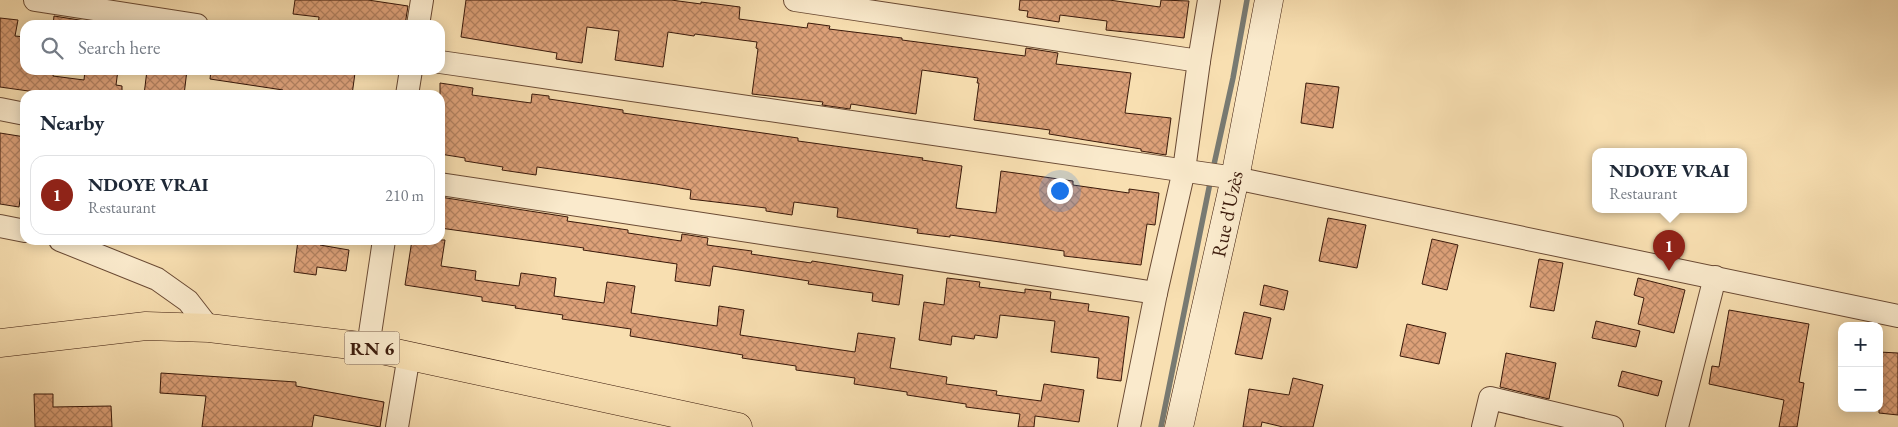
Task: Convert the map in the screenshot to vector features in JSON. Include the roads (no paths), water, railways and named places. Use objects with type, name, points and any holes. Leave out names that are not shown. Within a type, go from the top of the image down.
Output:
[{"type":"main road","name":"RN 6","points":[[0,343],[146,326],[209,328],[368,347],[738,427]]},
{"type":"street","points":[[35,0],[165,20]]},
{"type":"street","points":[[419,20],[422,0]]},
{"type":"street","points":[[795,0],[1199,61]]},
{"type":"street","points":[[1129,427],[1156,293],[1184,170],[1209,0]]},
{"type":"street","name":"Rue d'Uzès","points":[[1180,427],[1235,178],[1269,0]]},
{"type":"street","points":[[445,63],[1235,178],[1898,316]]},
{"type":"street","points":[[408,90],[410,75]]},
{"type":"street","points":[[0,110],[20,113]]},
{"type":"street","points":[[445,185],[1156,293]]},
{"type":"street","points":[[0,226],[20,230]]},
{"type":"street","points":[[72,245],[157,279],[188,301],[209,328]]},
{"type":"street","points":[[368,347],[383,245]]},
{"type":"street","points":[[1677,427],[1715,277]]},
{"type":"street","points":[[397,427],[409,355]]},
{"type":"street","points":[[1483,427],[1490,398],[1612,427]]},
{"type":"waterway","points":[[1213,169],[1233,78],[1247,0]]},
{"type":"waterway","points":[[1161,427],[1211,178]]},
{"type":"place","name":"NDOYE VRAI","points":[[1669,271]]}]
